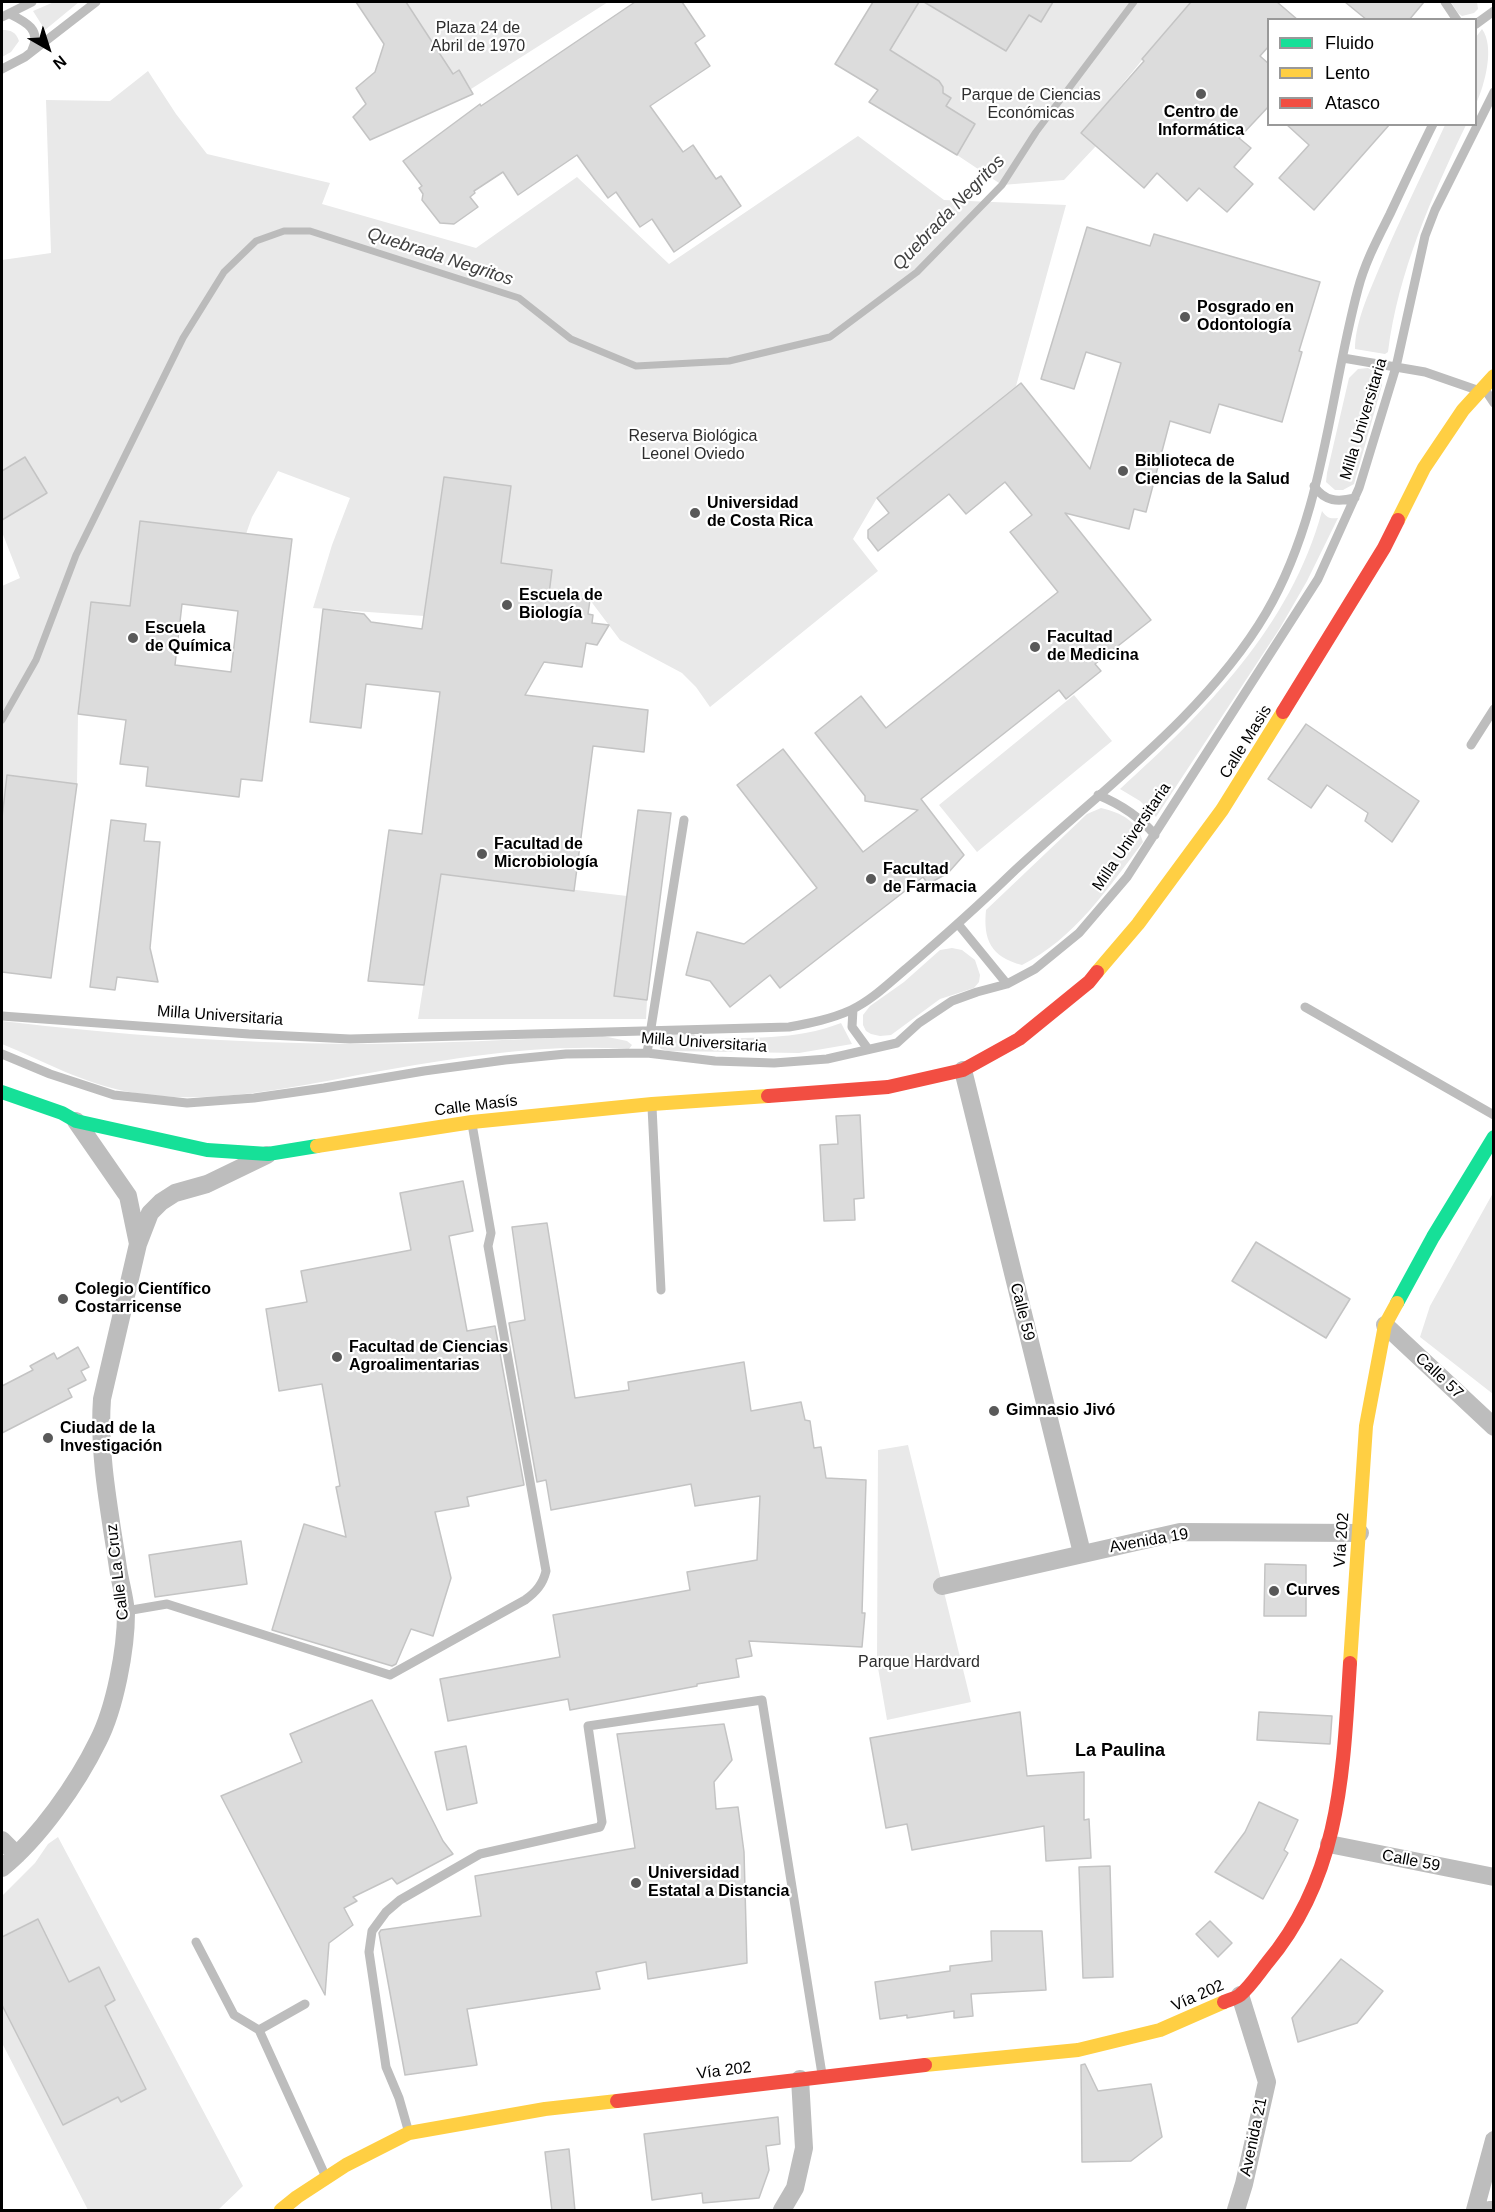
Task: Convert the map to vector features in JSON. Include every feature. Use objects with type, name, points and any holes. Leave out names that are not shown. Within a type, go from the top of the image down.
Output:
[{"type":"main road","name":"Calle Masis","points":[[963,1070],[1019,1039],[1089,982],[1138,924],[1228,801],[1384,548],[1424,468],[1481,388],[1494,376]]},
{"type":"main road","name":"Calle Masís","points":[[2,1092],[62,1113],[76,1121],[207,1150],[268,1154],[471,1122],[652,1104],[888,1087],[963,1070]]},
{"type":"main road","name":"Vía 202","points":[[281,2211],[297,2196],[346,2165],[409,2133],[457,2122],[545,2109],[823,2076],[1078,2050],[1160,2031],[1240,1995],[1283,1944],[1312,1893],[1329,1844],[1343,1775],[1366,1426],[1385,1325],[1433,1237],[1494,1137]]},
{"type":"street","name":"Calle 59","points":[[963,1070],[1082,1553]]},
{"type":"street","name":"Calle La Cruz","points":[[76,1121],[128,1196],[138,1244]]},
{"type":"street","name":"Calle La Cruz","points":[[2,1868],[34,1836],[58,1805],[99,1740],[122,1665],[126,1611],[107,1489],[101,1415],[102,1400],[138,1244],[150,1213],[161,1202],[176,1193],[207,1184],[268,1154]]},
{"type":"street","name":"Calle 57","points":[[1385,1325],[1494,1427]]},
{"type":"street","name":"Avenida 19","points":[[942,1586],[1180,1532],[1360,1533]]},
{"type":"street","points":[[2,1840],[17,1855]]},
{"type":"street","name":"Calle 59","points":[[1329,1844],[1494,1877]]},
{"type":"street","name":"Avenida 21","points":[[1236,2211],[1267,2082],[1240,1995]]},
{"type":"street","points":[[782,2211],[795,2188],[804,2148],[800,2079]]},
{"type":"street","points":[[1475,2211],[1494,2140]]},
{"type":"street","points":[[1489,2211],[1494,2210]]},
{"type":"lane","points":[[6,15],[32,2]]},
{"type":"lane","points":[[2,69],[25,57],[96,2]]},
{"type":"lane","points":[[1445,2],[1455,18]]},
{"type":"lane","points":[[1477,23],[1494,11]]},
{"type":"lane","points":[[6,15],[22,20],[34,32],[36,42],[32,50]]},
{"type":"lane","name":"Milla Universitaria","points":[[2,1054],[50,1074],[114,1095],[187,1103],[277,1095],[505,1060],[566,1054],[647,1053],[715,1061],[774,1063],[827,1059],[897,1042],[919,1023],[952,1001],[1007,984],[1054,955],[1079,933],[1127,877],[1318,579],[1355,498],[1396,367],[1425,236],[1435,210],[1494,92]]},
{"type":"lane","name":"Milla Universitaria","points":[[2,1016],[350,1039],[789,1027],[823,1021],[853,1009],[874,996],[958,924],[1172,728],[1239,652],[1265,614],[1288,570],[1302,531],[1326,440],[1358,291],[1367,260],[1432,126]]},
{"type":"lane","points":[[1343,358],[1425,372],[1481,388],[1494,403]]},
{"type":"lane","points":[[1314,486],[1319,493],[1330,500],[1341,502],[1355,498]]},
{"type":"lane","points":[[1472,745],[1494,709]]},
{"type":"lane","points":[[1098,795],[1128,810],[1147,825],[1155,835]]},
{"type":"lane","points":[[647,1053],[684,820]]},
{"type":"lane","points":[[958,924],[1007,984]]},
{"type":"lane","points":[[1305,1007],[1494,1115]]},
{"type":"lane","points":[[853,1009],[852,1027],[868,1049]]},
{"type":"lane","points":[[652,1104],[662,1290]]},
{"type":"lane","points":[[126,1611],[167,1604],[390,1675],[525,1600],[543,1581],[546,1571],[488,1246],[490,1233],[471,1122]]},
{"type":"lane","points":[[409,2133],[399,2098],[386,2067],[369,1952],[372,1931],[386,1911],[400,1900],[480,1854],[600,1827],[602,1822],[588,1726],[762,1700],[823,2076]]},
{"type":"lane","points":[[196,1942],[234,2015],[259,2030],[327,2178]]},
{"type":"lane","points":[[259,2030],[305,2004]]},
{"type":"green space","points":[[54,2],[79,2],[45,30],[33,11]]},
{"type":"green space","name":"Plaza 24 de Abril de 1970","points":[[406,2],[608,2],[471,89],[459,70],[453,74]]},
{"type":"green space","name":"Parque de Ciencias Económicas","points":[[919,2],[924,2],[1006,51],[1029,15],[1041,22],[1053,2],[1191,2],[1081,133],[1096,146],[1064,180],[1002,185],[957,155],[975,124],[946,106],[951,99],[943,93],[940,83],[914,68],[879,68]]},
{"type":"green space","points":[[1451,2],[1477,2],[1478,9],[1474,13],[1462,16]]},
{"type":"green space","points":[[1482,29],[1486,37],[1488,55],[1483,86],[1477,101],[1477,36]]},
{"type":"green space","points":[[2,30],[13,32],[19,41],[11,52],[2,57]]},
{"type":"green space","name":"Reserva Biológica Leonel Oviedo","points":[[148,71],[176,114],[207,154],[330,183],[322,204],[476,248],[577,177],[669,264],[858,136],[944,200],[1066,205],[1016,386],[877,498],[853,539],[878,571],[710,707],[696,687],[682,673],[620,640],[590,600],[549,594],[552,570],[501,563],[511,486],[444,477],[424,616],[313,608],[332,545],[350,498],[278,471],[252,517],[246,534],[141,521],[130,606],[91,602],[78,714],[77,784],[7,775],[2,818],[2,586],[20,578],[2,532],[2,519],[47,492],[25,457],[2,471],[2,260],[51,253],[46,100],[110,101]]},
{"type":"green space","points":[[1445,126],[1466,126],[1429,207],[1408,264],[1388,352],[1385,354],[1355,349],[1360,319],[1394,234]]},
{"type":"green space","points":[[1368,368],[1378,374],[1382,385],[1354,484],[1343,490],[1335,490],[1326,482],[1327,473],[1349,378],[1358,369]]},
{"type":"green space","points":[[1322,511],[1329,518],[1338,518],[1307,581],[1280,628],[1156,817],[1140,801],[1120,789],[1213,698],[1267,629],[1308,553]]},
{"type":"green space","points":[[1074,695],[1112,741],[977,852],[939,805]]},
{"type":"green space","points":[[1101,808],[1116,812],[1133,823],[1143,842],[1117,877],[1074,927],[1041,954],[1022,965],[1011,962],[991,946],[986,930],[986,910],[1087,814]]},
{"type":"green space","points":[[441,874],[627,896],[614,996],[647,1000],[646,1019],[418,1019]]},
{"type":"green space","points":[[952,948],[962,950],[975,960],[980,975],[979,982],[974,988],[940,999],[891,1035],[880,1036],[866,1031],[863,1025],[863,1015],[870,1006],[904,982],[940,950]]},
{"type":"green space","points":[[2,1021],[133,1034],[264,1042],[383,1044],[603,1036],[627,1041],[632,1045],[629,1049],[561,1048],[493,1054],[425,1063],[244,1094],[157,1096],[96,1084],[2,1044]]},
{"type":"green space","points":[[841,1023],[852,1044],[799,1053],[668,1051],[661,1049],[658,1044],[660,1039],[677,1033],[694,1034],[699,1039],[771,1037],[807,1033]]},
{"type":"green space","points":[[1493,1193],[1493,1394],[1420,1337],[1430,1306]]},
{"type":"green space","name":"Parque Hardvard","points":[[908,1445],[971,1702],[887,1720],[877,1662],[878,1450]]},
{"type":"green space","points":[[58,1837],[243,2186],[218,2210],[88,2210],[2,2043],[2,2005],[27,2055],[62,2038],[114,2089],[121,2102],[146,2089],[108,2013],[75,2020],[115,2000],[99,1967],[69,1982],[38,1919],[2,1937],[2,1896],[35,1863],[48,1844]]},
{"type":"building","points":[[356,2],[406,2],[453,74],[459,70],[473,94],[370,140],[353,117],[366,104],[356,88],[375,72],[384,44]]},
{"type":"building","points":[[635,2],[682,2],[705,36],[695,43],[710,66],[650,106],[683,152],[693,145],[716,179],[721,176],[741,206],[674,252],[652,219],[640,227],[616,192],[608,198],[577,155],[518,195],[503,172],[474,191],[475,193],[470,197],[478,207],[454,224],[440,223],[422,200],[423,194],[419,188],[422,186],[403,161],[480,104],[481,106]]},
{"type":"building","points":[[873,2],[919,2],[890,50],[939,81],[943,87],[943,93],[951,98],[946,106],[975,124],[957,155],[869,102],[878,90],[835,64]]},
{"type":"building","points":[[924,2],[1053,2],[1041,22],[1029,15],[1006,51]]},
{"type":"building","name":"Centro de Informática","points":[[1191,2],[1277,2],[1296,18],[1267,18],[1267,48],[1260,56],[1267,62],[1267,108],[1239,138],[1251,148],[1234,167],[1253,184],[1227,212],[1199,188],[1187,201],[1157,173],[1144,188],[1081,133],[1144,61],[1142,59]]},
{"type":"building","points":[[1345,2],[1424,2],[1411,18],[1365,18]]},
{"type":"building","points":[[1288,126],[1388,126],[1314,210],[1279,178],[1309,145]]},
{"type":"building","points":[[1087,227],[1150,246],[1154,234],[1320,282],[1299,351],[1302,352],[1282,422],[1219,404],[1210,433],[1170,421],[1146,512],[1134,509],[1129,529],[1065,513],[1151,620],[1095,664],[1101,671],[1066,699],[1059,690],[921,799],[964,855],[948,873],[928,884],[923,877],[780,988],[770,975],[730,1007],[710,981],[686,975],[697,932],[744,944],[817,888],[737,785],[783,749],[863,852],[918,810],[865,801],[865,796],[815,733],[861,696],[886,728],[1058,592],[1010,532],[1032,515],[1005,482],[966,514],[949,494],[878,551],[868,538],[868,530],[889,513],[877,498],[1021,383],[1090,469],[1121,363],[1086,352],[1074,389],[1041,379]]},
{"type":"building","points":[[25,457],[47,493],[2,520],[2,471]]},
{"type":"building","points":[[444,477],[511,486],[501,563],[552,570],[549,594],[590,600],[588,614],[593,615],[592,623],[609,625],[597,645],[586,643],[582,667],[544,662],[525,695],[648,710],[644,752],[593,746],[574,891],[441,874],[424,985],[368,981],[389,830],[422,834],[440,692],[366,684],[361,728],[310,722],[323,609],[364,614],[371,622],[422,629]]},
{"type":"building","name":"Escuela de Química","points":[[140,521],[292,539],[262,781],[241,779],[239,797],[146,786],[148,767],[120,764],[126,720],[78,714],[91,602],[130,606]],"holes":[[[182,604],[238,611],[231,672],[175,665]]]},
{"type":"building","points":[[1306,724],[1419,801],[1392,842],[1365,821],[1368,813],[1327,785],[1311,808],[1268,779]]},
{"type":"building","points":[[7,775],[77,784],[51,978],[2,972],[2,818]]},
{"type":"building","points":[[638,810],[671,813],[647,1000],[614,996]]},
{"type":"building","points":[[111,820],[146,824],[144,841],[160,842],[150,948],[158,982],[117,977],[115,990],[90,987]]},
{"type":"building","points":[[860,1115],[864,1198],[854,1199],[855,1220],[824,1221],[820,1145],[838,1144],[836,1116]]},
{"type":"building","points":[[463,1181],[473,1231],[449,1236],[467,1331],[495,1326],[524,1485],[467,1497],[469,1506],[435,1512],[451,1578],[433,1636],[411,1629],[396,1664],[392,1666],[272,1630],[304,1524],[346,1537],[336,1487],[340,1486],[322,1384],[279,1391],[266,1309],[307,1302],[301,1271],[411,1250],[400,1193]]},
{"type":"building","points":[[547,1223],[575,1398],[629,1390],[628,1382],[744,1362],[751,1411],[801,1402],[805,1420],[810,1421],[814,1448],[821,1447],[826,1478],[866,1480],[862,1613],[865,1613],[862,1647],[749,1641],[752,1656],[736,1659],[739,1677],[570,1710],[568,1699],[448,1721],[440,1679],[560,1657],[553,1615],[690,1590],[687,1572],[757,1560],[760,1496],[695,1506],[691,1484],[551,1510],[546,1480],[537,1482],[509,1323],[525,1320],[512,1227]]},
{"type":"building","points":[[1256,1242],[1350,1299],[1326,1338],[1232,1281]]},
{"type":"building","points":[[78,1347],[89,1367],[81,1371],[86,1380],[68,1389],[72,1397],[2,1433],[2,1386],[33,1370],[30,1366],[54,1353],[57,1359]]},
{"type":"building","points":[[241,1541],[247,1584],[155,1597],[149,1555]]},
{"type":"building","points":[[1265,1564],[1306,1565],[1306,1616],[1264,1616]]},
{"type":"building","points":[[372,1700],[443,1841],[453,1854],[397,1884],[392,1878],[353,1897],[357,1901],[344,1908],[353,1925],[329,1943],[325,1995],[221,1796],[302,1762],[290,1734]]},
{"type":"building","points":[[1020,1712],[1027,1776],[1084,1772],[1084,1820],[1089,1819],[1091,1858],[1046,1861],[1044,1826],[912,1850],[907,1824],[886,1828],[870,1738]]},
{"type":"building","points":[[1259,1712],[1332,1716],[1330,1744],[1257,1740]]},
{"type":"building","points":[[724,1724],[732,1760],[714,1782],[716,1809],[738,1807],[744,1852],[747,1963],[648,1979],[646,1962],[596,1972],[600,1989],[467,2009],[477,2065],[405,2075],[379,1933],[381,1930],[481,1916],[475,1876],[635,1848],[617,1734]]},
{"type":"building","points":[[466,1746],[477,1803],[447,1810],[435,1752]]},
{"type":"building","points":[[1259,1802],[1298,1820],[1284,1850],[1288,1853],[1263,1899],[1215,1872],[1245,1832]]},
{"type":"building","points":[[1110,1866],[1113,1977],[1083,1978],[1079,1867]]},
{"type":"building","points":[[38,1919],[69,1982],[99,1967],[115,2000],[105,2006],[146,2089],[121,2102],[118,2097],[63,2125],[2,2005],[2,1937]]},
{"type":"building","points":[[1210,1921],[1232,1943],[1218,1957],[1196,1934]]},
{"type":"building","points":[[991,1931],[1042,1931],[1046,1990],[971,1994],[973,2016],[954,2018],[954,2011],[907,2018],[907,2015],[880,2019],[875,1982],[950,1971],[950,1966],[992,1961]]},
{"type":"building","points":[[1341,1959],[1383,1991],[1357,2023],[1298,2042],[1292,2018]]},
{"type":"building","points":[[1085,2064],[1098,2091],[1151,2084],[1162,2137],[1131,2161],[1082,2162],[1081,2065]]},
{"type":"building","points":[[778,2117],[780,2144],[766,2146],[769,2170],[759,2198],[703,2203],[702,2193],[652,2200],[644,2134]]},
{"type":"building","points":[[569,2149],[575,2211],[552,2211],[545,2152]]},
{"type":"waterway","name":"Quebrada Negritos","points":[[2,720],[36,660],[76,555],[183,338],[224,272],[256,241],[284,231],[310,231],[519,298],[571,339],[636,366],[729,361],[830,337],[917,272],[1002,185],[1036,132],[1134,2]]},
{"type":"traffic: fast","points":[[2,1092],[62,1113],[76,1121],[207,1150],[268,1154],[317,1146]]},
{"type":"traffic: fast","points":[[1397,1303],[1433,1237],[1494,1137]]},
{"type":"traffic: slow","points":[[1398,520],[1424,468],[1463,410],[1494,376]]},
{"type":"traffic: slow","points":[[1097,972],[1138,924],[1222,810],[1283,712]]},
{"type":"traffic: slow","points":[[317,1146],[472,1122],[652,1104],[768,1096]]},
{"type":"traffic: slow","points":[[1350,1663],[1366,1426],[1385,1325],[1397,1303]]},
{"type":"traffic: slow","points":[[925,2065],[1078,2050],[1160,2030],[1224,2002]]},
{"type":"traffic: slow","points":[[281,2210],[346,2165],[409,2133],[545,2109],[617,2101]]},
{"type":"traffic: jam","points":[[1283,712],[1384,548],[1398,520]]},
{"type":"traffic: jam","points":[[768,1096],[888,1087],[963,1070],[1019,1039],[1089,982],[1097,972]]},
{"type":"traffic: jam","points":[[1224,2002],[1238,1996],[1247,1988],[1292,1929],[1310,1894],[1324,1858],[1334,1821],[1340,1783],[1350,1663]]},
{"type":"traffic: jam","points":[[617,2101],[925,2065]]},
{"type":"place","name":"Centro de Informática","points":[[1201,94]]},
{"type":"place","name":"Posgrado en Odontología","points":[[1185,317]]},
{"type":"place","name":"Biblioteca de Ciencias de la Salud","points":[[1123,471]]},
{"type":"place","name":"Universidad de Costa Rica","points":[[695,513]]},
{"type":"place","name":"Escuela de Biología","points":[[507,605]]},
{"type":"place","name":"Escuela de Química","points":[[133,638]]},
{"type":"place","name":"Facultad de Medicina","points":[[1035,647]]},
{"type":"place","name":"Facultad de Microbiología","points":[[482,854]]},
{"type":"place","name":"Facultad de Farmacia","points":[[871,879]]},
{"type":"place","name":"Colegio Científico Costarricense","points":[[63,1299]]},
{"type":"place","name":"Facultad de Ciencias Agroalimentarias","points":[[337,1357]]},
{"type":"place","name":"Gimnasio Jivó","points":[[994,1411]]},
{"type":"place","name":"Ciudad de la Investigación","points":[[48,1438]]},
{"type":"place","name":"Curves","points":[[1274,1591]]},
{"type":"place","name":"Universidad Estatal a Distancia","points":[[636,1883]]},
{"type":"district","name":"La Paulina","points":[[1120,1751]]}]
